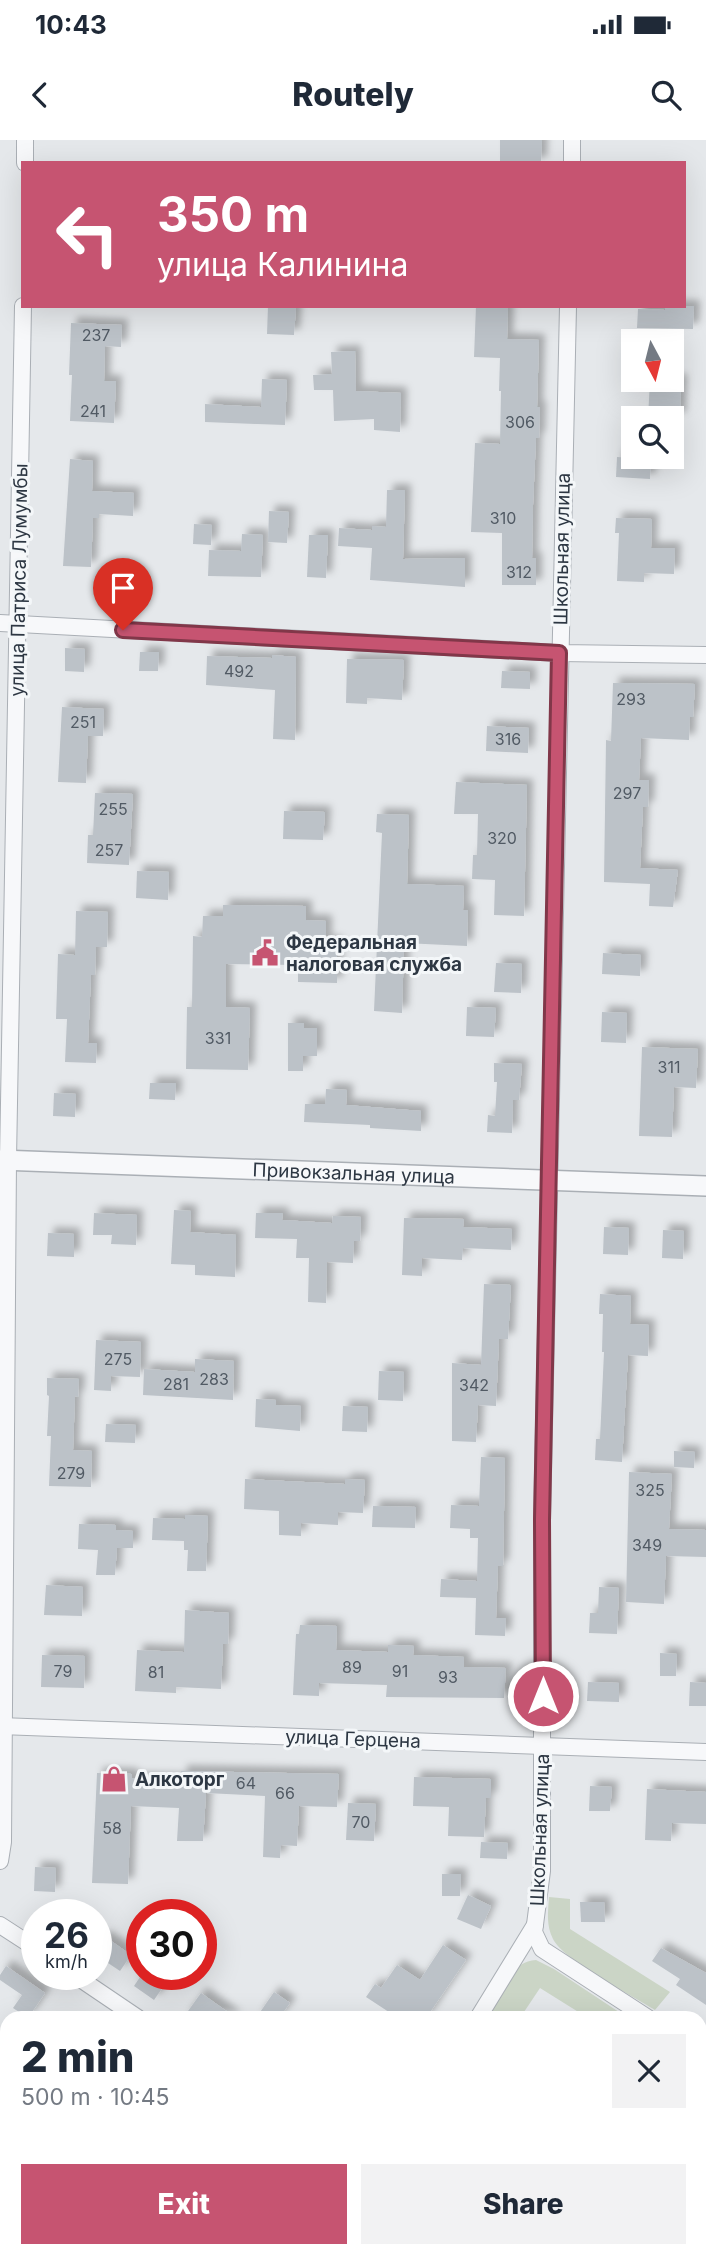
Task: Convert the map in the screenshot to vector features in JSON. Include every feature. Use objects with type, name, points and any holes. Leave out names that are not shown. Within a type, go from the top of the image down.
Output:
[{"type":"street","points":[[25,140],[25,161]]},
{"type":"street","points":[[572,140],[572,161]]},
{"type":"street","name":"улица Патриса Лумумбы","points":[[0,1861],[3,1842],[1,1726],[4,1160],[19,623],[23,308]]},
{"type":"street","name":"Школьная улица","points":[[568,308],[542,1520],[542,1871],[535,1925],[537,1942],[551,1955],[637,2011]]},
{"type":"street","points":[[0,623],[559,653],[706,656]]},
{"type":"street","name":"Привокзальная улица","points":[[4,1160],[706,1186]]},
{"type":"street","name":"улица Герцена","points":[[1,1726],[706,1752]]},
{"type":"street","points":[[0,1925],[21,1939]]},
{"type":"street","name":"Школьная улица","points":[[482,2011],[535,1925]]},
{"type":"street","points":[[97,1990],[128,2011]]},
{"type":"green space","points":[[549,1897],[570,1899],[570,1929],[670,1992],[655,2010],[584,1967],[559,1948],[549,1929]]},
{"type":"green space","points":[[536,1960],[554,1969],[617,2011],[577,2011],[540,1988],[525,2011],[487,2011],[511,1973],[527,1962]]},
{"type":"building","points":[[500,140],[542,140],[541,161],[500,161]]},
{"type":"building","points":[[694,306],[693,329],[637,328],[638,309],[665,310]]},
{"type":"building","points":[[268,308],[296,308],[294,335],[267,334]]},
{"type":"building","points":[[476,308],[508,308],[507,339],[539,340],[537,407],[540,407],[539,438],[536,438],[532,558],[536,558],[536,585],[502,585],[502,533],[471,532],[475,443],[500,444],[501,391],[500,358],[474,357]]},
{"type":"building","points":[[71,323],[122,325],[121,347],[105,346],[104,381],[116,381],[114,423],[70,421]]},
{"type":"building","points":[[355,351],[356,391],[401,393],[400,432],[374,430],[374,419],[334,421],[333,390],[314,390],[313,375],[332,374],[331,352]]},
{"type":"building","points":[[262,379],[287,380],[285,425],[205,422],[205,404],[261,407]]},
{"type":"building","points":[[649,392],[681,392],[680,406],[649,406]]},
{"type":"building","points":[[617,457],[621,457],[621,469],[650,469],[650,479],[616,477]]},
{"type":"building","points":[[70,459],[93,461],[92,491],[134,493],[133,516],[99,514],[99,518],[93,518],[91,567],[63,566]]},
{"type":"building","points":[[387,490],[405,490],[403,559],[465,558],[465,587],[370,580],[372,548],[338,546],[339,528],[372,530],[372,526],[386,527]]},
{"type":"building","points":[[269,511],[289,512],[287,543],[268,542]]},
{"type":"building","points":[[616,518],[652,519],[651,548],[675,548],[674,574],[644,573],[644,582],[617,581],[619,533],[615,533]]},
{"type":"building","points":[[194,524],[212,525],[211,545],[193,544]]},
{"type":"building","points":[[242,534],[263,535],[261,577],[208,576],[209,550],[241,551]]},
{"type":"building","points":[[309,535],[328,535],[326,578],[307,577]]},
{"type":"building","points":[[65,648],[85,649],[84,672],[65,671]]},
{"type":"building","points":[[140,652],[159,652],[158,671],[139,671]]},
{"type":"building","points":[[272,655],[296,657],[295,740],[273,739],[275,690],[206,685],[207,656],[272,658]]},
{"type":"building","points":[[347,659],[404,660],[402,700],[367,698],[367,704],[346,703]]},
{"type":"building","points":[[502,671],[530,672],[530,689],[501,688]]},
{"type":"building","points":[[613,683],[695,684],[689,740],[641,738],[639,780],[649,780],[648,807],[643,807],[640,868],[678,870],[673,907],[649,906],[650,884],[604,882],[606,740],[611,741]]},
{"type":"building","points":[[62,707],[104,709],[103,736],[88,736],[86,783],[58,782]]},
{"type":"building","points":[[487,726],[529,728],[528,753],[486,751]]},
{"type":"building","points":[[456,782],[527,785],[524,916],[494,915],[495,880],[472,879],[473,855],[477,855],[478,814],[454,814]]},
{"type":"building","points":[[95,793],[133,794],[129,865],[87,863],[88,835],[93,835]]},
{"type":"building","points":[[284,811],[325,812],[323,840],[283,839]]},
{"type":"building","points":[[377,814],[409,815],[407,884],[464,886],[463,910],[468,910],[467,946],[404,943],[402,1013],[374,1011],[382,833],[376,832]]},
{"type":"building","points":[[137,871],[169,872],[168,900],[136,898]]},
{"type":"building","name":"Федеральная налоговая служба","points":[[223,905],[306,906],[306,920],[326,921],[326,942],[337,942],[337,983],[298,982],[298,965],[226,964],[226,1007],[250,1008],[248,1070],[186,1069],[187,1007],[192,1007],[193,936],[202,937],[203,916],[223,916]]},
{"type":"building","points":[[76,911],[108,912],[107,947],[96,947],[95,975],[91,975],[88,1043],[97,1043],[96,1063],[65,1062],[67,1019],[56,1019],[58,954],[75,955]]},
{"type":"building","points":[[603,953],[641,955],[640,976],[602,974]]},
{"type":"building","points":[[496,963],[522,964],[521,993],[494,992]]},
{"type":"building","points":[[467,1007],[496,1008],[494,1037],[466,1036]]},
{"type":"building","points":[[602,1012],[627,1013],[626,1043],[601,1042]]},
{"type":"building","points":[[288,1023],[304,1023],[304,1028],[317,1028],[317,1056],[303,1056],[303,1071],[288,1071]]},
{"type":"building","points":[[642,1047],[698,1049],[696,1088],[674,1087],[672,1137],[639,1136]]},
{"type":"building","points":[[494,1063],[522,1064],[519,1100],[513,1100],[512,1133],[487,1132],[488,1115],[495,1116],[497,1082],[494,1082]]},
{"type":"building","points":[[150,1083],[176,1083],[175,1100],[149,1099]]},
{"type":"building","points":[[326,1089],[347,1090],[346,1105],[421,1111],[421,1131],[304,1122],[305,1104],[325,1104]]},
{"type":"building","points":[[54,1093],[76,1094],[75,1117],[53,1116]]},
{"type":"building","points":[[174,1210],[191,1211],[190,1232],[236,1235],[235,1277],[195,1275],[195,1265],[171,1264]]},
{"type":"building","points":[[94,1213],[137,1215],[136,1245],[111,1244],[112,1235],[93,1235]]},
{"type":"building","points":[[256,1213],[283,1213],[282,1220],[332,1223],[333,1216],[361,1217],[360,1241],[354,1241],[353,1263],[327,1262],[326,1303],[308,1302],[309,1258],[296,1258],[297,1239],[255,1238]]},
{"type":"building","points":[[404,1218],[464,1219],[463,1227],[512,1229],[511,1250],[463,1248],[462,1260],[422,1258],[422,1276],[402,1275]]},
{"type":"building","points":[[604,1227],[629,1228],[628,1255],[603,1254]]},
{"type":"building","points":[[663,1230],[684,1231],[683,1259],[662,1258]]},
{"type":"building","points":[[48,1233],[74,1234],[74,1257],[47,1256]]},
{"type":"building","points":[[484,1284],[511,1285],[508,1339],[499,1339],[496,1406],[478,1405],[476,1442],[452,1441],[452,1363],[481,1365]]},
{"type":"building","points":[[600,1294],[631,1296],[630,1324],[649,1325],[648,1356],[628,1355],[622,1462],[595,1460],[596,1439],[600,1439],[604,1352],[603,1314],[599,1314]]},
{"type":"building","points":[[96,1340],[141,1342],[140,1377],[111,1376],[111,1391],[94,1390]]},
{"type":"building","points":[[195,1359],[234,1361],[233,1400],[143,1395],[144,1369],[195,1372]]},
{"type":"building","points":[[379,1371],[404,1372],[403,1401],[378,1400]]},
{"type":"building","points":[[47,1378],[79,1379],[78,1397],[75,1396],[73,1450],[92,1451],[91,1487],[49,1486],[51,1436],[47,1436]]},
{"type":"building","points":[[256,1399],[276,1400],[276,1405],[301,1406],[300,1431],[255,1427]]},
{"type":"building","points":[[343,1406],[368,1407],[367,1432],[342,1431]]},
{"type":"building","points":[[106,1424],[136,1425],[135,1443],[105,1442]]},
{"type":"building","points":[[674,1451],[695,1452],[694,1468],[674,1467]]},
{"type":"building","points":[[481,1457],[505,1458],[503,1566],[498,1566],[496,1618],[506,1618],[505,1636],[475,1635],[476,1598],[440,1597],[441,1579],[477,1581],[478,1538],[470,1538],[470,1529],[450,1528],[451,1505],[479,1506]]},
{"type":"building","points":[[629,1472],[672,1474],[669,1529],[706,1530],[706,1557],[666,1556],[664,1604],[626,1602]]},
{"type":"building","points":[[245,1479],[345,1484],[345,1479],[365,1480],[363,1513],[338,1512],[338,1525],[301,1523],[301,1536],[279,1535],[279,1511],[244,1509]]},
{"type":"building","points":[[373,1506],[416,1507],[415,1528],[372,1527]]},
{"type":"building","points":[[185,1515],[208,1516],[206,1571],[187,1571],[188,1550],[184,1550],[184,1541],[152,1540],[153,1518],[185,1519]]},
{"type":"building","points":[[79,1524],[116,1525],[116,1530],[133,1531],[133,1548],[117,1548],[115,1575],[96,1575],[98,1550],[78,1549]]},
{"type":"building","points":[[46,1585],[83,1587],[82,1616],[44,1615]]},
{"type":"building","points":[[599,1587],[619,1588],[617,1634],[589,1633],[590,1613],[598,1613]]},
{"type":"building","points":[[185,1610],[229,1613],[228,1644],[223,1644],[221,1689],[176,1687],[176,1693],[135,1691],[137,1650],[184,1652]]},
{"type":"building","points":[[300,1625],[337,1626],[336,1650],[388,1652],[388,1645],[414,1646],[413,1655],[464,1657],[464,1667],[506,1668],[504,1698],[386,1697],[387,1685],[319,1683],[319,1696],[293,1695],[296,1634],[299,1634]]},
{"type":"building","points":[[660,1653],[677,1654],[676,1676],[660,1676]]},
{"type":"building","points":[[42,1655],[85,1656],[84,1688],[41,1687]]},
{"type":"building","points":[[588,1682],[619,1683],[619,1702],[587,1701]]},
{"type":"building","points":[[690,1682],[706,1683],[706,1706],[689,1706]]},
{"type":"building","points":[[181,1771],[339,1774],[337,1807],[299,1806],[297,1846],[281,1845],[280,1858],[263,1857],[265,1796],[206,1793],[203,1841],[177,1841],[179,1808],[131,1806],[128,1884],[92,1883],[97,1773],[132,1774],[132,1778],[181,1779]]},
{"type":"building","points":[[414,1777],[491,1779],[491,1798],[486,1798],[484,1837],[448,1836],[449,1807],[413,1806]]},
{"type":"building","points":[[590,1786],[612,1787],[610,1811],[589,1811]]},
{"type":"building","points":[[647,1789],[706,1792],[706,1824],[672,1823],[671,1841],[645,1840]]},
{"type":"building","points":[[348,1803],[376,1804],[374,1841],[346,1840]]},
{"type":"building","points":[[481,1842],[508,1843],[507,1859],[480,1858]]},
{"type":"building","points":[[35,1867],[56,1868],[55,1892],[34,1891]]},
{"type":"building","points":[[442,1874],[461,1874],[460,1896],[442,1896]]},
{"type":"building","points":[[468,1895],[491,1906],[481,1929],[457,1919]]},
{"type":"building","points":[[580,1902],[604,1902],[605,1922],[581,1922]]},
{"type":"building","points":[[112,1942],[126,1951],[126,1962],[120,1971],[112,1966]]},
{"type":"building","points":[[443,1945],[466,1960],[431,2011],[387,2011],[366,1997],[375,1984],[381,1988],[397,1965],[420,1980]]},
{"type":"building","points":[[661,1948],[706,1973],[706,2005],[676,1985],[680,1979],[652,1961]]},
{"type":"building","points":[[6,1966],[21,1976],[21,1990],[41,1990],[45,1993],[33,2011],[18,2011],[13,2008],[22,1995],[0,1980]]},
{"type":"building","points":[[140,1990],[161,1990],[154,2000]]},
{"type":"building","points":[[274,1992],[290,2003],[284,2011],[261,2011]]},
{"type":"building","points":[[201,1993],[226,2011],[188,2011]]},
{"type":"place","name":"Федеральная налоговая служба","points":[[265,953]]},
{"type":"place","name":"Алкоторг","points":[[114,1779]]},
{"type":"route","points":[[123,630],[559,653],[542,1520],[543,1696]]}]
